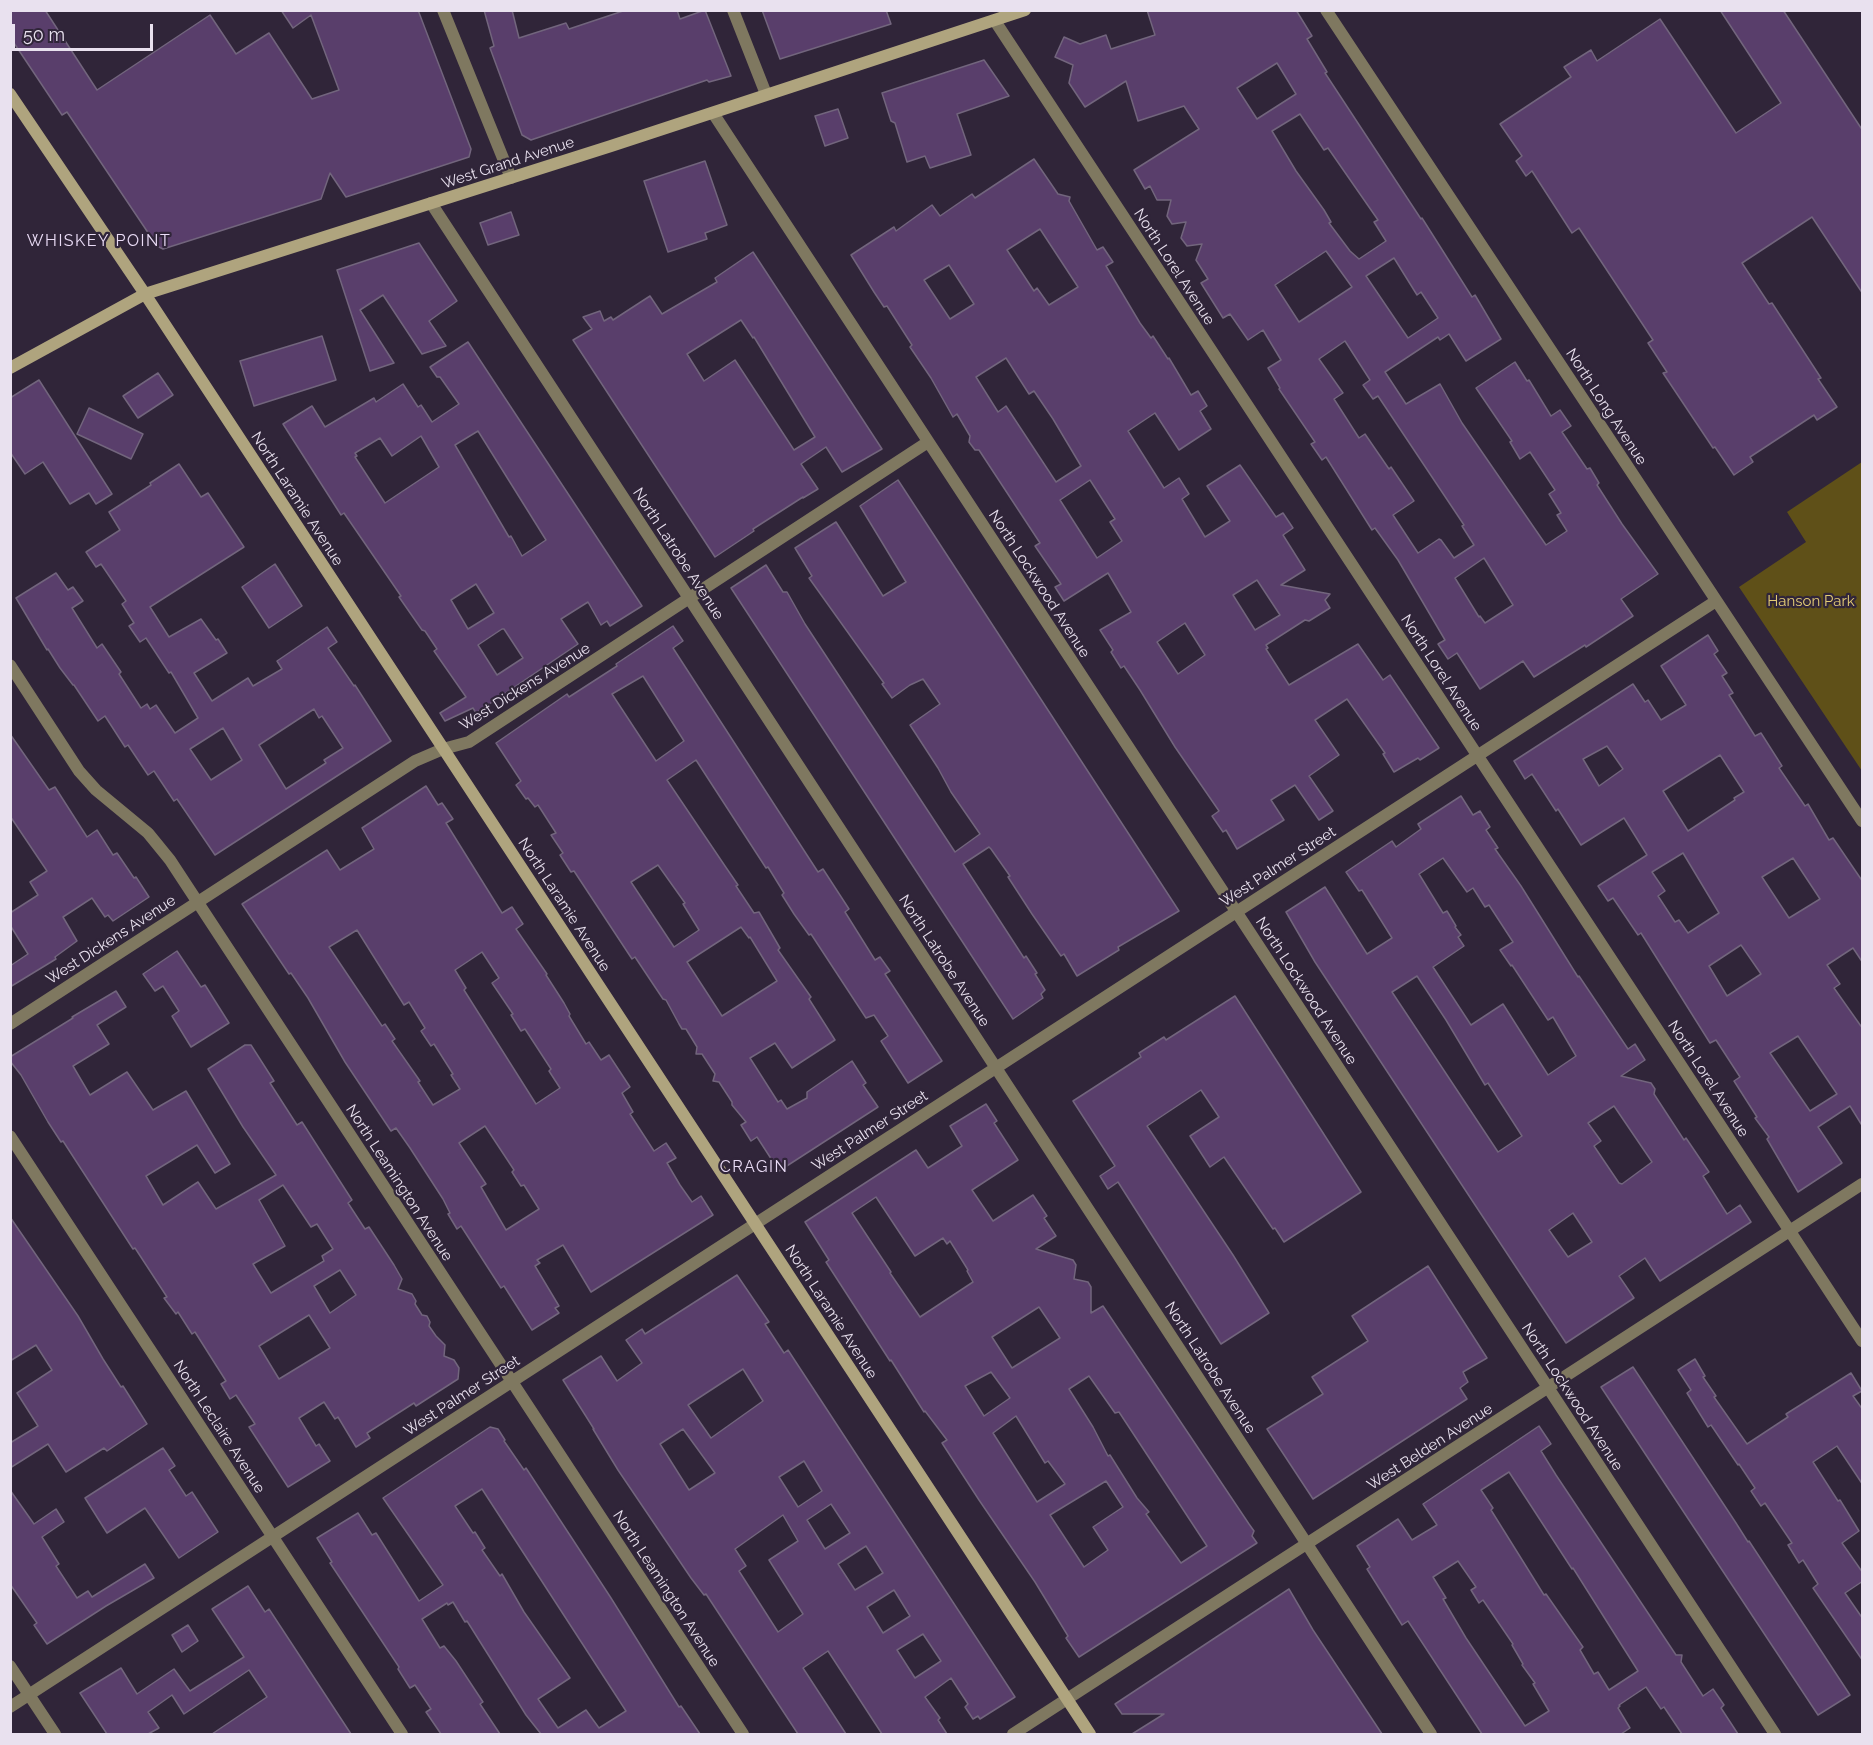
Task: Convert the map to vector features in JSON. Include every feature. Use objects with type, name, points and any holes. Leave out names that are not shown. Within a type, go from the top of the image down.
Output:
[{"type":"street","points":[[443,10],[511,178]]},
{"type":"street","points":[[733,10],[766,94]]},
{"type":"street","name":"West Grand Avenue","points":[[10,368],[145,294],[511,178],[1025,10]]},
{"type":"street","name":"North Long Avenue","points":[[1326,10],[1863,820]]},
{"type":"street","name":"North Lorel Avenue","points":[[995,21],[1863,1341]]},
{"type":"street","name":"North Laramie Avenue","points":[[10,94],[145,294],[1090,1734]]},
{"type":"street","name":"North Lockwood Avenue","points":[[712,113],[1775,1734]]},
{"type":"street","name":"North Latrobe Avenue","points":[[431,203],[1431,1734]]},
{"type":"street","name":"West Dickens Avenue","points":[[10,1024],[415,760],[469,742],[928,442]]},
{"type":"street","name":"West Palmer Street","points":[[10,1707],[1716,601]]},
{"type":"street","name":"North Leamington Avenue","points":[[10,665],[79,771],[96,790],[148,833],[170,860],[743,1734]]},
{"type":"street","name":"North Leclaire Avenue","points":[[10,1136],[402,1734]]},
{"type":"street","name":"West Belden Avenue","points":[[1013,1734],[1863,1184]]},
{"type":"street","points":[[10,1666],[55,1734]]},
{"type":"green space","name":"Hanson Park","points":[[1862,462],[1862,771],[1739,587],[1806,542],[1787,512]]},
{"type":"building","points":[[10,10],[45,10],[97,90],[210,15],[236,54],[269,33],[312,99],[339,90],[311,15],[293,28],[281,10],[418,10],[471,149],[469,157],[346,197],[330,173],[321,199],[163,249],[157,246],[67,112],[62,115],[10,37]]},
{"type":"building","points":[[484,10],[512,10],[519,38],[566,23],[569,29],[626,10],[677,10],[680,19],[705,10],[731,76],[709,82],[707,80],[531,140],[522,135],[490,48],[494,46]]},
{"type":"building","points":[[762,10],[886,10],[891,24],[780,59]]},
{"type":"building","points":[[1147,10],[1296,10],[1312,36],[1307,39],[1327,72],[1325,73],[1472,297],[1475,295],[1501,339],[1466,361],[1449,334],[1440,340],[1438,337],[1385,372],[1406,404],[1440,384],[1462,423],[1546,545],[1567,531],[1557,515],[1561,513],[1549,494],[1555,490],[1530,452],[1520,459],[1510,442],[1512,441],[1476,388],[1515,362],[1551,416],[1560,410],[1571,426],[1562,432],[1587,469],[1590,468],[1599,483],[1597,485],[1622,524],[1658,574],[1621,599],[1633,616],[1534,677],[1523,661],[1480,689],[1457,653],[1448,659],[1438,644],[1445,640],[1398,560],[1375,528],[1372,530],[1326,457],[1322,460],[1311,444],[1315,442],[1279,389],[1268,368],[1281,360],[1263,330],[1248,340],[1230,314],[1223,318],[1201,283],[1208,279],[1196,260],[1202,244],[1187,246],[1181,238],[1186,222],[1172,224],[1167,216],[1171,200],[1157,200],[1150,186],[1145,189],[1134,170],[1199,129],[1184,106],[1138,121],[1126,81],[1085,107],[1069,83],[1073,65],[1055,57],[1064,37],[1080,44],[1106,35],[1111,49],[1155,35]],"holes":[[[1277,63],[1296,94],[1257,119],[1237,88]],[[1300,114],[1324,150],[1328,148],[1378,220],[1374,222],[1386,241],[1359,259],[1329,223],[1331,222],[1324,210],[1296,171],[1272,131]],[[1326,251],[1352,287],[1299,322],[1275,285]],[[1394,258],[1417,295],[1421,292],[1438,318],[1408,338],[1366,276]],[[1345,341],[1370,380],[1363,385],[1373,399],[1378,396],[1464,525],[1462,526],[1474,545],[1454,558],[1439,539],[1418,553],[1393,515],[1414,501],[1365,434],[1359,438],[1334,399],[1343,393],[1319,359]],[[1484,558],[1513,605],[1485,623],[1455,578]]]},
{"type":"building","points":[[1720,10],[1783,10],[1863,131],[1863,294],[1812,217],[1742,263],[1769,304],[1772,303],[1821,378],[1818,379],[1837,407],[1817,420],[1814,415],[1750,457],[1753,462],[1734,475],[1715,447],[1713,448],[1663,373],[1667,372],[1648,343],[1653,340],[1579,228],[1572,233],[1532,171],[1526,176],[1516,161],[1522,156],[1500,124],[1571,77],[1564,67],[1591,50],[1597,61],[1660,19],[1736,133],[1781,103]]},
{"type":"building","points":[[984,60],[1009,96],[957,114],[971,155],[930,168],[925,156],[907,162],[895,123],[891,121],[882,93]]},
{"type":"building","points":[[838,109],[848,138],[825,146],[815,116]]},
{"type":"building","points":[[1034,159],[1058,194],[1070,197],[1069,201],[1097,250],[1103,247],[1113,262],[1106,266],[1140,323],[1169,358],[1191,395],[1198,391],[1207,406],[1200,411],[1211,429],[1179,450],[1155,413],[1128,431],[1164,488],[1179,478],[1189,494],[1182,499],[1205,537],[1230,521],[1207,486],[1240,465],[1276,517],[1283,513],[1293,528],[1283,535],[1305,570],[1281,585],[1330,594],[1325,600],[1330,608],[1309,621],[1305,620],[1266,645],[1268,648],[1266,649],[1289,685],[1358,644],[1383,680],[1390,675],[1439,748],[1394,772],[1383,754],[1385,753],[1347,699],[1315,720],[1339,755],[1309,776],[1333,811],[1319,820],[1295,785],[1271,800],[1284,820],[1237,849],[1226,830],[1223,832],[1212,816],[1219,811],[1124,666],[1121,668],[1100,630],[1131,612],[1108,573],[1064,601],[1055,587],[1061,584],[1035,546],[1040,543],[979,450],[975,450],[969,442],[970,436],[957,414],[953,417],[910,347],[912,345],[887,306],[884,307],[851,255],[894,227],[896,231],[932,205],[940,216],[972,194],[975,198]],"holes":[[[1040,229],[1078,287],[1049,305],[1037,288],[1034,291],[1007,250]],[[949,265],[974,304],[950,319],[924,280]],[[1006,358],[1029,394],[1034,391],[1081,466],[1056,482],[1006,406],[998,412],[976,377]],[[1090,480],[1115,519],[1110,522],[1122,541],[1097,558],[1060,500]],[[1257,580],[1280,615],[1255,630],[1233,595]],[[1185,623],[1205,655],[1178,674],[1157,642]]]},
{"type":"building","points":[[705,161],[727,225],[705,233],[707,239],[668,252],[644,181]]},
{"type":"building","points":[[511,212],[519,235],[488,245],[480,223]]},
{"type":"building","points":[[419,243],[457,301],[429,321],[446,346],[422,354],[383,295],[360,310],[394,363],[370,371],[337,270]]},
{"type":"building","points":[[753,252],[882,449],[842,472],[826,447],[801,464],[818,489],[753,529],[754,531],[715,557],[573,340],[592,329],[583,317],[600,311],[604,321],[611,317],[613,320],[650,296],[662,314],[717,282],[715,278]],"holes":[[[741,320],[815,437],[794,450],[735,360],[704,381],[687,354]]]},
{"type":"building","points":[[322,336],[336,380],[254,406],[240,361]]},
{"type":"building","points":[[468,342],[642,606],[610,626],[607,621],[601,625],[588,602],[561,619],[578,644],[476,713],[473,708],[445,721],[440,713],[466,697],[434,651],[437,649],[425,631],[399,597],[401,596],[344,513],[341,515],[283,424],[312,406],[325,427],[374,398],[376,402],[403,384],[418,407],[421,405],[432,422],[459,404],[430,367]],"holes":[[[478,431],[546,540],[522,556],[455,445]],[[421,436],[439,467],[385,503],[355,457],[357,456],[355,453],[380,438],[392,456]],[[476,584],[494,613],[468,629],[451,600]],[[504,629],[523,658],[497,675],[478,645]]]},
{"type":"building","points":[[158,373],[173,395],[138,418],[123,396]]},
{"type":"building","points":[[39,380],[112,494],[96,504],[89,493],[70,504],[43,462],[25,474],[10,452],[10,398]]},
{"type":"building","points":[[89,408],[143,434],[131,459],[77,434]]},
{"type":"building","points":[[179,464],[201,497],[208,493],[244,547],[150,607],[169,637],[201,619],[216,640],[218,639],[227,653],[194,673],[212,701],[248,678],[253,686],[282,669],[277,661],[327,627],[337,642],[328,648],[391,741],[215,855],[177,799],[174,801],[154,771],[148,775],[128,745],[125,747],[105,716],[98,721],[47,650],[16,598],[56,573],[68,590],[73,587],[83,601],[72,608],[97,648],[102,644],[141,708],[147,704],[150,709],[156,705],[175,733],[198,718],[171,672],[169,673],[146,638],[140,642],[129,626],[134,623],[122,604],[126,601],[101,564],[96,567],[86,552],[120,530],[109,512],[151,485],[150,483]],"holes":[[[314,709],[319,718],[322,716],[343,748],[324,760],[326,763],[286,789],[259,745]],[[223,728],[242,760],[211,780],[190,749]]]},
{"type":"building","points":[[898,480],[1179,911],[1118,947],[1119,950],[1077,976],[1064,954],[1061,956],[1032,914],[1008,877],[1010,876],[989,847],[963,864],[1024,958],[1026,956],[1045,990],[1041,994],[1043,998],[1013,1019],[731,588],[766,565],[783,592],[787,592],[805,624],[955,852],[980,834],[910,725],[940,704],[923,679],[892,698],[882,684],[884,683],[809,578],[812,576],[795,548],[836,522],[883,596],[906,582],[860,506]]},
{"type":"building","points":[[275,564],[302,606],[269,628],[242,587]]},
{"type":"building","points":[[673,626],[683,641],[673,648],[818,872],[823,869],[849,909],[845,912],[875,960],[880,957],[890,971],[885,974],[942,1061],[908,1083],[881,1041],[888,1036],[874,1015],[866,1018],[811,934],[809,935],[794,914],[768,867],[766,868],[696,760],[667,780],[738,885],[736,886],[754,913],[759,912],[780,948],[778,950],[811,997],[809,999],[835,1040],[792,1068],[775,1043],[750,1058],[778,1102],[781,1100],[787,1109],[807,1098],[807,1092],[852,1061],[866,1083],[863,1085],[878,1107],[779,1171],[757,1137],[751,1141],[741,1125],[746,1122],[732,1105],[719,1082],[713,1081],[715,1074],[702,1054],[696,1054],[697,1047],[686,1029],[682,1029],[666,1000],[663,999],[635,957],[632,959],[574,871],[571,872],[560,855],[563,853],[551,835],[556,833],[538,805],[535,807],[528,798],[526,799],[516,785],[521,781],[496,743],[567,694],[569,697],[617,666],[616,664]],"holes":[[[643,676],[684,741],[656,761],[612,694]],[[658,865],[685,903],[683,904],[699,930],[674,947],[631,882]],[[741,927],[750,937],[777,981],[722,1016],[687,962]]]},
{"type":"building","points":[[1708,635],[1718,651],[1714,654],[1727,673],[1722,676],[1733,693],[1729,695],[1755,736],[1761,733],[1782,766],[1779,768],[1805,806],[1808,804],[1829,840],[1833,838],[1863,882],[1863,963],[1853,948],[1827,965],[1840,984],[1834,988],[1863,1029],[1863,1127],[1850,1106],[1818,1127],[1842,1163],[1798,1192],[1767,1139],[1769,1137],[1755,1118],[1757,1117],[1734,1081],[1740,1077],[1716,1040],[1710,1043],[1641,933],[1638,935],[1613,898],[1608,901],[1598,886],[1647,855],[1624,818],[1581,845],[1532,774],[1525,779],[1514,761],[1633,684],[1645,702],[1648,700],[1661,720],[1686,705],[1661,666]],"holes":[[[1607,746],[1623,769],[1599,786],[1583,759]],[[1720,755],[1744,792],[1688,831],[1663,791]],[[1683,853],[1719,913],[1688,933],[1679,920],[1675,922],[1658,896],[1665,891],[1652,872]],[[1793,858],[1820,899],[1789,918],[1762,877]],[[1741,945],[1761,974],[1727,996],[1709,966]],[[1798,1036],[1837,1094],[1810,1111],[1770,1053]]]},
{"type":"building","points":[[10,734],[49,790],[55,787],[87,837],[97,830],[113,855],[117,853],[149,897],[113,921],[108,915],[105,917],[92,898],[63,917],[77,941],[55,957],[56,959],[10,987],[10,966],[28,954],[10,925],[10,913],[38,895],[30,882],[47,871],[10,816]]},
{"type":"building","points":[[426,786],[438,805],[442,803],[453,819],[446,823],[502,913],[512,907],[523,924],[516,929],[547,974],[586,1044],[589,1042],[601,1060],[609,1055],[630,1087],[622,1093],[633,1112],[630,1114],[654,1151],[666,1143],[676,1158],[667,1163],[680,1185],[692,1202],[701,1196],[713,1215],[591,1292],[563,1245],[537,1260],[540,1263],[535,1266],[559,1306],[555,1308],[559,1313],[532,1330],[504,1286],[501,1288],[461,1226],[457,1229],[448,1214],[450,1213],[443,1199],[410,1148],[396,1128],[391,1131],[345,1062],[308,998],[242,904],[327,850],[340,870],[374,849],[362,828]],"holes":[[[357,930],[404,1005],[409,1002],[425,1028],[421,1031],[431,1046],[434,1044],[460,1089],[433,1105],[418,1082],[420,1081],[392,1041],[395,1039],[385,1024],[382,1026],[329,947]],[[482,952],[499,978],[492,983],[513,1014],[511,1015],[521,1031],[525,1029],[551,1069],[549,1071],[560,1088],[536,1104],[464,990],[466,988],[455,970]],[[485,1126],[514,1170],[512,1172],[521,1186],[524,1185],[539,1209],[506,1230],[481,1187],[486,1184],[459,1143]]]},
{"type":"building","points":[[1461,796],[1473,815],[1480,811],[1490,827],[1486,830],[1498,848],[1495,849],[1578,977],[1628,1049],[1635,1044],[1645,1060],[1621,1076],[1651,1083],[1655,1089],[1654,1094],[1684,1140],[1686,1138],[1709,1172],[1703,1176],[1727,1214],[1740,1205],[1751,1222],[1660,1281],[1645,1258],[1619,1276],[1634,1298],[1566,1343],[1315,962],[1286,912],[1325,887],[1367,954],[1392,938],[1362,890],[1359,891],[1346,872],[1392,841],[1396,847],[1421,829],[1418,824]],"holes":[[[1443,858],[1467,892],[1473,888],[1485,907],[1489,905],[1513,942],[1500,950],[1548,1020],[1553,1017],[1576,1056],[1548,1075],[1503,1004],[1471,1025],[1433,967],[1464,946],[1458,937],[1461,935],[1447,911],[1443,913],[1419,874]],[[1417,976],[1485,1085],[1488,1083],[1522,1136],[1498,1152],[1392,992]],[[1614,1106],[1652,1162],[1622,1184],[1619,1183],[1594,1146],[1601,1141],[1588,1123]],[[1573,1213],[1592,1242],[1568,1257],[1549,1230]]]},
{"type":"building","points":[[177,951],[201,987],[205,985],[229,1023],[191,1047],[172,1016],[179,1011],[163,986],[155,991],[143,974]]},
{"type":"building","points":[[116,991],[126,1007],[97,1025],[109,1044],[73,1066],[90,1095],[127,1072],[153,1110],[186,1091],[230,1164],[215,1173],[197,1145],[146,1176],[163,1205],[198,1182],[216,1209],[276,1175],[243,1127],[208,1069],[245,1045],[251,1045],[274,1081],[270,1083],[297,1125],[302,1122],[352,1200],[348,1203],[365,1229],[369,1227],[394,1265],[402,1279],[398,1289],[412,1294],[422,1315],[427,1316],[429,1326],[445,1345],[444,1356],[454,1360],[459,1368],[458,1379],[416,1406],[414,1403],[367,1433],[370,1438],[356,1447],[338,1417],[335,1419],[324,1402],[299,1418],[316,1446],[319,1444],[330,1461],[288,1487],[249,1427],[255,1424],[236,1395],[230,1399],[221,1384],[226,1381],[195,1332],[192,1334],[178,1312],[176,1314],[164,1298],[167,1297],[63,1141],[61,1142],[21,1075],[10,1061],[10,1057]],"holes":[[[283,1185],[311,1227],[317,1224],[333,1249],[322,1256],[324,1261],[271,1293],[253,1264],[285,1246],[259,1200]],[[340,1270],[356,1295],[330,1313],[314,1286]],[[309,1315],[330,1348],[279,1379],[259,1346]]]},
{"type":"building","points":[[1235,996],[1361,1192],[1284,1242],[1224,1157],[1210,1167],[1190,1136],[1219,1117],[1201,1090],[1147,1126],[1269,1313],[1221,1344],[1118,1182],[1108,1189],[1100,1176],[1115,1166],[1073,1101],[1141,1057],[1139,1053],[1164,1037],[1166,1040]]},
{"type":"building","points":[[986,1104],[997,1121],[994,1123],[1018,1160],[972,1190],[993,1221],[1033,1195],[1047,1216],[1044,1218],[1056,1236],[1036,1249],[1073,1260],[1076,1265],[1074,1279],[1088,1282],[1091,1287],[1091,1313],[1103,1306],[1254,1531],[1252,1536],[1257,1543],[1079,1657],[1035,1582],[942,1443],[947,1440],[924,1412],[890,1361],[826,1262],[829,1260],[805,1222],[916,1150],[928,1168],[962,1146],[950,1126]],"holes":[[[876,1197],[915,1256],[943,1238],[947,1244],[950,1241],[973,1282],[920,1317],[852,1213]],[[1039,1307],[1060,1338],[1012,1368],[992,1337]],[[991,1372],[1010,1398],[984,1416],[965,1386]],[[1089,1376],[1115,1413],[1119,1412],[1207,1546],[1181,1563],[1146,1514],[1149,1512],[1137,1498],[1110,1455],[1108,1456],[1069,1389]],[[1016,1416],[1045,1463],[1048,1461],[1065,1484],[1037,1502],[993,1433]],[[1106,1481],[1123,1507],[1093,1527],[1108,1550],[1084,1567],[1050,1515]]]},
{"type":"building","points":[[10,1217],[78,1316],[103,1359],[147,1424],[107,1451],[104,1448],[66,1472],[48,1444],[10,1468],[10,1443],[38,1426],[17,1393],[52,1370],[36,1345],[10,1361]]},
{"type":"building","points":[[1428,1266],[1487,1358],[1463,1372],[1468,1382],[1460,1388],[1467,1399],[1313,1499],[1267,1429],[1323,1394],[1312,1377],[1368,1341],[1352,1316]]},
{"type":"building","points":[[737,1275],[769,1322],[765,1324],[784,1353],[788,1350],[1015,1697],[980,1719],[978,1716],[973,1719],[965,1707],[968,1704],[951,1678],[925,1697],[940,1718],[938,1720],[947,1734],[882,1734],[828,1651],[803,1668],[846,1734],[798,1734],[706,1594],[704,1595],[691,1578],[618,1470],[563,1380],[601,1356],[617,1381],[642,1363],[626,1340],[642,1329],[645,1334]],"holes":[[[743,1369],[763,1401],[711,1438],[688,1405]],[[683,1429],[715,1473],[689,1490],[660,1444]],[[804,1461],[822,1491],[798,1507],[779,1477]],[[831,1504],[850,1533],[825,1549],[807,1520]],[[783,1515],[798,1541],[769,1560],[803,1614],[778,1632],[739,1571],[746,1566],[735,1549]],[[866,1546],[883,1573],[855,1590],[838,1564]],[[894,1590],[910,1616],[883,1633],[867,1607]],[[923,1634],[941,1661],[915,1678],[897,1650]]]},
{"type":"building","points":[[1695,1359],[1705,1376],[1703,1377],[1716,1396],[1714,1397],[1747,1444],[1788,1417],[1786,1414],[1851,1373],[1862,1391],[1853,1396],[1863,1410],[1863,1485],[1837,1446],[1813,1462],[1859,1531],[1842,1543],[1863,1573],[1863,1581],[1845,1593],[1863,1619],[1863,1661],[1813,1588],[1818,1584],[1803,1560],[1799,1563],[1788,1545],[1792,1543],[1765,1503],[1761,1506],[1751,1491],[1755,1488],[1711,1425],[1708,1427],[1687,1393],[1691,1390],[1678,1370]]},
{"type":"building","points":[[1633,1367],[1850,1695],[1818,1715],[1601,1387]]},
{"type":"building","points":[[1539,1426],[1551,1444],[1541,1451],[1556,1475],[1676,1655],[1682,1655],[1681,1662],[1703,1696],[1713,1689],[1724,1705],[1721,1708],[1738,1734],[1682,1734],[1664,1707],[1661,1709],[1646,1687],[1619,1705],[1618,1708],[1630,1728],[1621,1734],[1482,1734],[1408,1621],[1402,1625],[1367,1569],[1370,1567],[1357,1546],[1398,1519],[1412,1540],[1437,1525],[1423,1504]],"holes":[[[1509,1472],[1638,1671],[1609,1690],[1598,1672],[1594,1674],[1580,1650],[1583,1647],[1546,1594],[1544,1595],[1481,1490]],[[1458,1561],[1476,1587],[1471,1590],[1479,1603],[1483,1600],[1513,1644],[1522,1665],[1535,1683],[1533,1684],[1549,1711],[1525,1726],[1466,1638],[1433,1577]]]},
{"type":"building","points":[[490,1427],[498,1429],[611,1598],[679,1707],[681,1706],[700,1734],[541,1734],[526,1715],[453,1602],[448,1605],[447,1603],[422,1619],[440,1648],[444,1646],[456,1661],[483,1702],[480,1704],[500,1734],[441,1734],[426,1712],[431,1709],[415,1685],[410,1688],[398,1669],[399,1667],[330,1563],[332,1562],[317,1538],[358,1513],[372,1535],[376,1533],[419,1601],[443,1585],[383,1498]],"holes":[[[482,1489],[626,1711],[599,1728],[586,1710],[558,1728],[538,1699],[570,1678],[524,1612],[502,1574],[500,1576],[482,1550],[485,1548],[475,1532],[473,1533],[455,1506]]]},
{"type":"building","points":[[163,1448],[175,1466],[169,1470],[186,1496],[192,1492],[218,1532],[179,1558],[145,1508],[107,1533],[85,1498]]},
{"type":"building","points":[[10,1490],[34,1524],[56,1509],[64,1522],[42,1537],[59,1564],[56,1566],[77,1598],[88,1591],[92,1597],[145,1564],[154,1578],[47,1644],[34,1625],[37,1623],[10,1584]]},
{"type":"building","points":[[248,1586],[265,1612],[269,1609],[351,1734],[212,1734],[267,1697],[249,1670],[184,1714],[172,1695],[148,1712],[159,1728],[148,1734],[107,1734],[80,1693],[121,1668],[137,1694],[174,1669],[190,1691],[244,1657],[212,1609]]},
{"type":"building","points":[[1289,1589],[1313,1630],[1382,1734],[1132,1734],[1164,1714],[1122,1714],[1115,1704]]},
{"type":"building","points":[[188,1625],[198,1641],[182,1652],[172,1635]]},
{"type":"district","name":"WHISKEY POINT","points":[[99,241]]},
{"type":"district","name":"CRAGIN","points":[[754,1167]]}]
